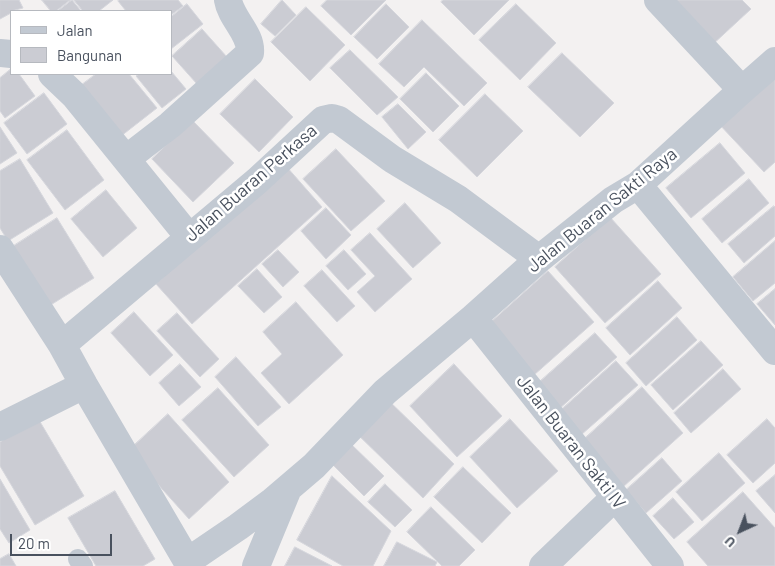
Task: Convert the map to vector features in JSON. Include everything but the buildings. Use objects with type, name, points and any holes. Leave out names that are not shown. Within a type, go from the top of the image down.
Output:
[{"type":"street","points":[[126,159],[170,125],[250,53],[251,46],[229,10],[228,0]]},
{"type":"street","points":[[658,0],[742,90]]},
{"type":"street","name":"Jalan Buaran Sakti Raya","points":[[187,564],[238,527],[314,466],[385,392],[473,318],[538,259],[613,200],[638,185],[775,61]]},
{"type":"street","points":[[53,75],[74,95],[189,237]]},
{"type":"street","name":"Jalan Buaran Perkasa","points":[[62,345],[257,181],[323,120],[332,118],[339,120],[392,160],[458,199],[538,259]]},
{"type":"street","points":[[638,185],[775,351]]},
{"type":"street","points":[[0,249],[62,345],[187,564]]},
{"type":"street","name":"Jalan Buaran Sakti IV","points":[[473,318],[614,498],[670,566]]},
{"type":"street","points":[[0,427],[84,385]]},
{"type":"street","points":[[256,566],[289,487]]},
{"type":"street","points":[[543,566],[614,498]]}]
